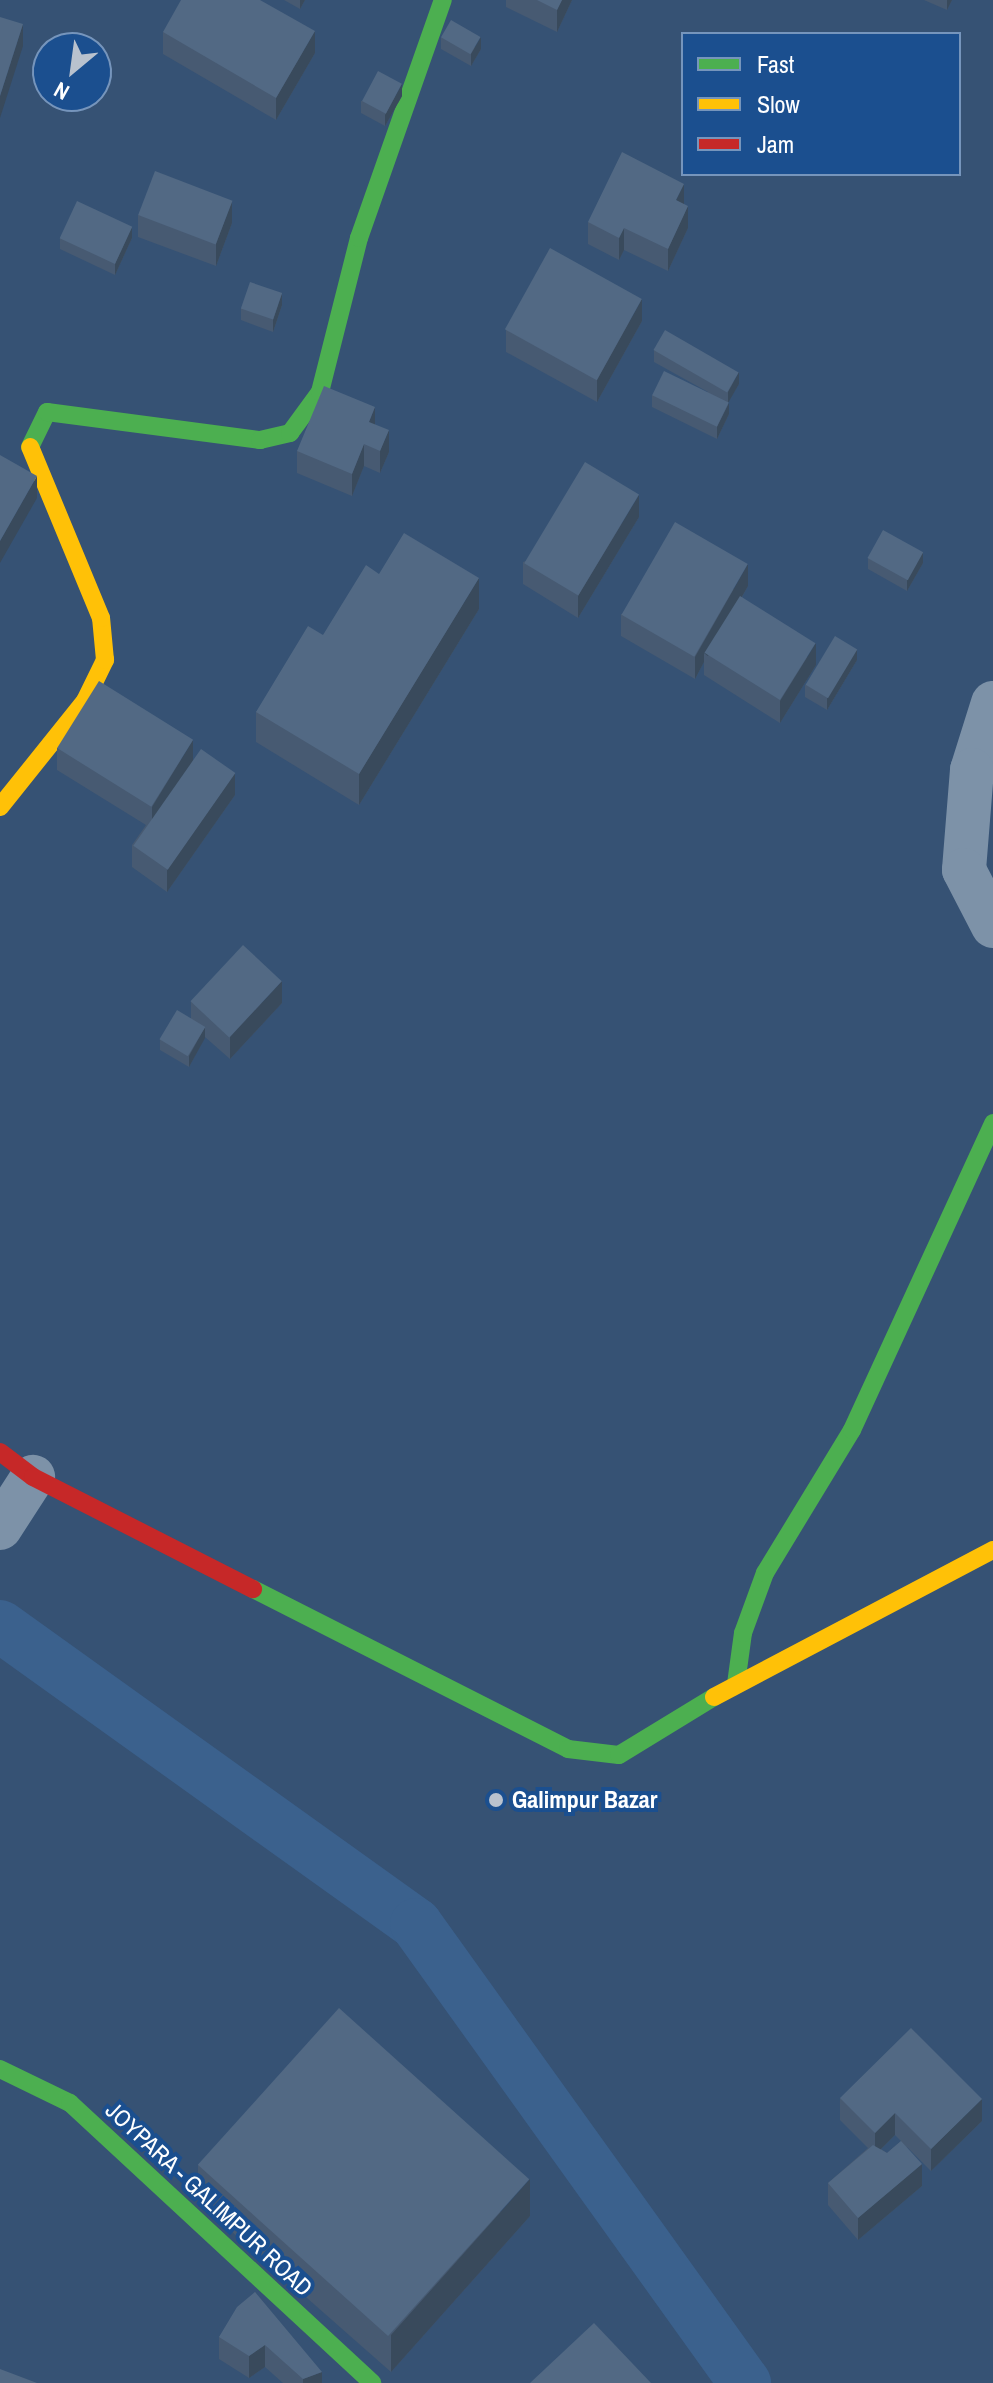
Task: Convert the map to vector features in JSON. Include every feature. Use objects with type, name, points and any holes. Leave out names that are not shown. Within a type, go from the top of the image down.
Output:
[{"type":"street","points":[[0,807],[85,701],[105,660],[101,618],[30,447],[47,412],[260,440],[290,433],[320,392],[359,238],[443,0]]},
{"type":"street","points":[[993,703],[972,770],[964,870],[993,926]]},
{"type":"street","points":[[736,1684],[743,1633],[765,1573],[852,1430],[993,1123]]},
{"type":"street","points":[[0,1528],[16,1464],[568,1749],[619,1755],[736,1684],[993,1550]]},
{"type":"street","name":"JOYPARA - GALIMPUR ROAD","points":[[0,2069],[70,2103],[372,2383]]},
{"type":"building","points":[[181,0],[260,0],[315,31],[276,98],[163,32]]},
{"type":"building","points":[[537,0],[562,0],[557,10]]},
{"type":"building","points":[[0,17],[23,24],[0,96]]},
{"type":"building","points":[[451,20],[480,37],[470,54],[441,37]]},
{"type":"building","points":[[378,71],[402,84],[386,114],[362,101]]},
{"type":"building","points":[[622,152],[684,184],[676,200],[688,206],[668,249],[624,228],[619,238],[588,222]]},
{"type":"building","points":[[155,171],[232,201],[216,245],[138,215]]},
{"type":"building","points":[[77,201],[132,227],[115,264],[60,238]]},
{"type":"building","points":[[550,248],[642,299],[597,380],[505,329]]},
{"type":"building","points":[[250,282],[282,293],[273,320],[241,308]]},
{"type":"building","points":[[665,330],[739,372],[727,392],[654,350]]},
{"type":"building","points":[[664,371],[729,403],[717,427],[652,395]]},
{"type":"building","points":[[324,386],[375,407],[369,422],[389,430],[380,451],[364,444],[352,474],[297,451]]},
{"type":"building","points":[[0,455],[37,476],[0,541]]},
{"type":"building","points":[[585,462],[639,494],[578,596],[524,563]]},
{"type":"building","points":[[675,522],[748,564],[694,657],[622,615]]},
{"type":"building","points":[[883,530],[923,552],[908,580],[867,558]]},
{"type":"building","points":[[404,533],[479,578],[359,774],[256,712],[308,626],[323,635],[366,565],[379,574]]},
{"type":"building","points":[[740,596],[815,643],[780,700],[704,653]]},
{"type":"building","points":[[835,636],[857,649],[828,698],[806,685]]},
{"type":"building","points":[[99,681],[193,740],[151,807],[57,748]]},
{"type":"building","points":[[201,749],[235,773],[168,870],[133,846]]},
{"type":"building","points":[[243,945],[282,981],[229,1037],[190,1001]]},
{"type":"building","points":[[177,1010],[205,1027],[188,1056],[159,1039]]},
{"type":"building","points":[[339,2008],[529,2179],[388,2336],[198,2165]]},
{"type":"building","points":[[911,2028],[982,2099],[931,2149],[895,2113],[875,2133],[840,2098]]},
{"type":"building","points":[[901,2141],[922,2164],[858,2218],[828,2183],[873,2145],[887,2153]]},
{"type":"building","points":[[255,2292],[322,2372],[303,2379],[265,2345],[249,2356],[219,2337],[237,2307]]},
{"type":"building","points":[[594,2323],[651,2383],[530,2383]]},
{"type":"building","points":[[0,2369],[37,2383],[0,2383]]},
{"type":"waterway","points":[[0,1626],[416,1924],[745,2383]]},
{"type":"traffic: fast","points":[[30,447],[47,412],[260,440],[290,433],[320,392],[359,238],[443,0]]},
{"type":"traffic: fast","points":[[736,1684],[743,1633],[765,1573],[852,1430],[993,1123]]},
{"type":"traffic: fast","points":[[253,1589],[568,1749],[619,1755],[714,1697]]},
{"type":"traffic: fast","points":[[0,2069],[70,2103],[372,2383]]},
{"type":"traffic: slow","points":[[0,807],[85,701],[105,660],[101,618],[30,447]]},
{"type":"traffic: slow","points":[[714,1697],[993,1550]]},
{"type":"traffic: jam","points":[[0,1452],[33,1477],[253,1589]]},
{"type":"place","name":"Galimpur Bazar","points":[[496,1800]]}]
